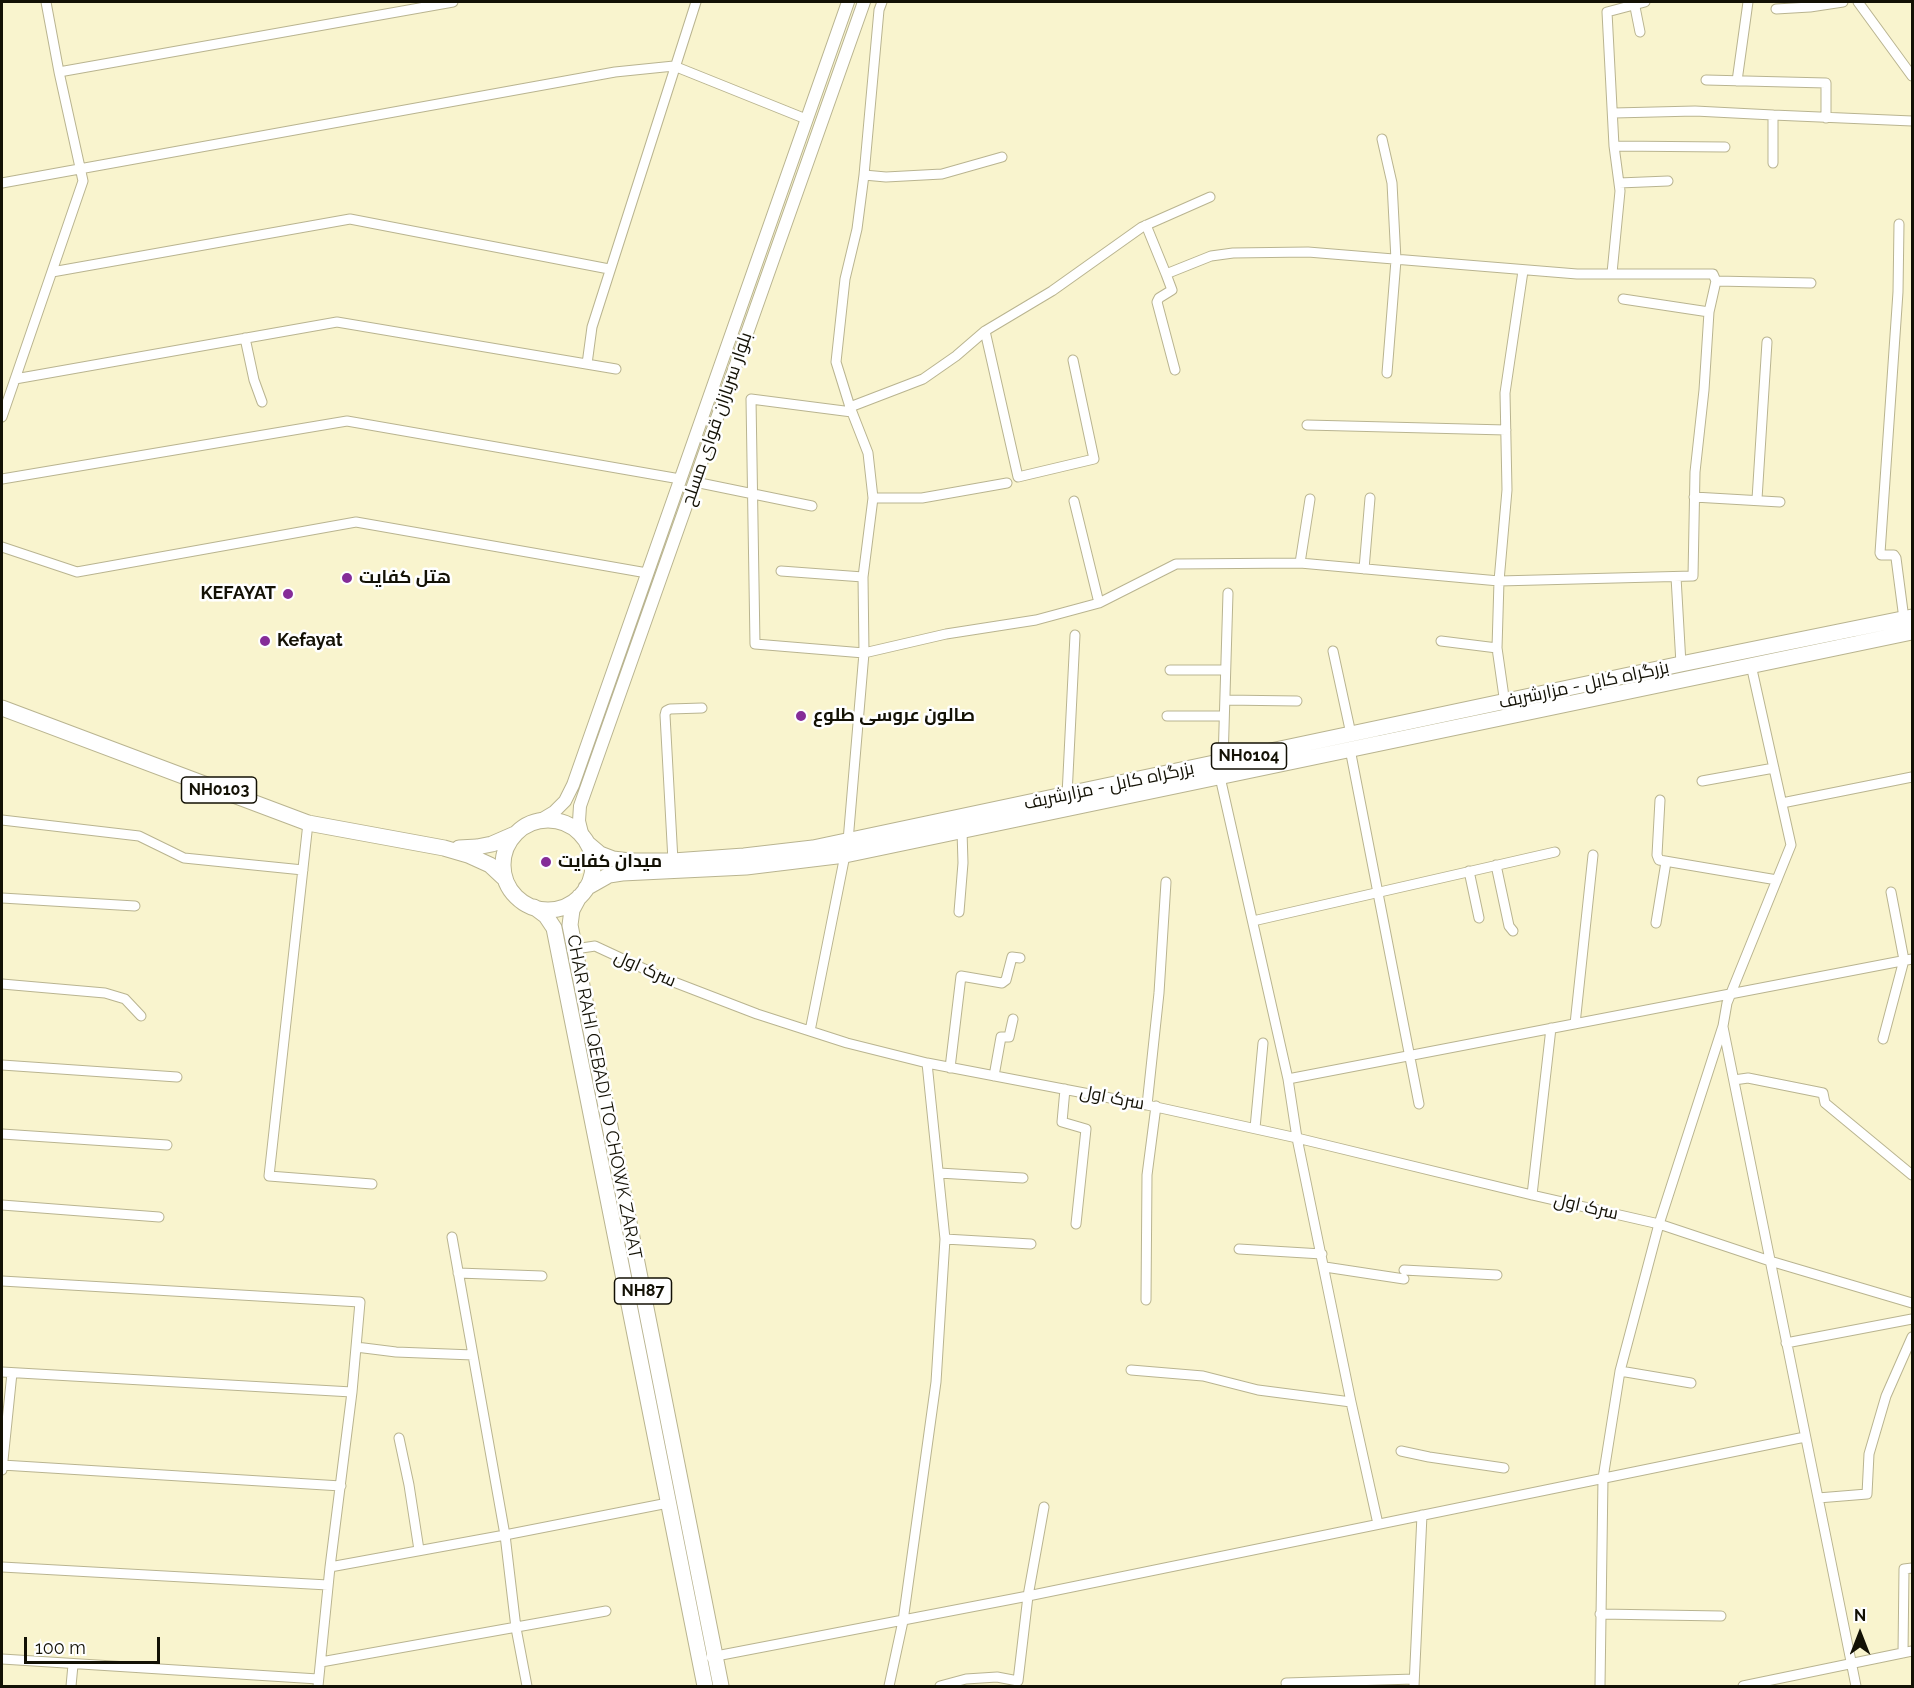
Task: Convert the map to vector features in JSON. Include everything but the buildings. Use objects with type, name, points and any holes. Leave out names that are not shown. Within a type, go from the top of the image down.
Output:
[{"type":"highway","name":"بزرگراه کابل - مزارشریف","points":[[1506,709],[1681,664],[1910,623]]},
{"type":"highway","name":"بزرگراه کابل - مزارشریف","points":[[583,892],[609,875],[746,867],[846,848],[962,831],[1351,741],[1506,709],[1751,665],[1910,623]]},
{"type":"highway","name":"NH0103","points":[[2,708],[308,823],[444,848],[468,855],[490,865],[505,879]]},
{"type":"highway","name":"بزرگراه کابل - مزارشریف","points":[[585,840],[600,854],[613,859],[629,861],[672,861],[846,848],[1067,795],[1222,769]]},
{"type":"highway","points":[[551,820],[563,822],[574,828],[585,840],[592,858],[592,873],[583,892],[569,904],[558,908],[534,908],[516,897],[505,879],[503,867],[504,855],[515,834],[538,821],[551,820]]},
{"type":"highway","name":"NH0103","points":[[444,848],[484,846],[515,834]]},
{"type":"highway","name":"CHAR RAHI QEBADI TO CHOWK ZARAT","points":[[583,892],[572,910],[570,925],[707,1658],[705,1686]]},
{"type":"highway","name":"CHAR RAHI QEBADI TO CHOWK ZARAT","points":[[534,908],[546,916],[554,928],[668,1503],[707,1658],[721,1686]]},
{"type":"main road","name":"بلوار سربازان قوای مسلح","points":[[538,821],[554,812],[565,801],[573,785],[848,2]]},
{"type":"main road","name":"بلوار سربازان قوای مسلح","points":[[585,840],[579,821],[585,789],[864,2]]},
{"type":"street","points":[[2,417],[83,181],[46,2]]},
{"type":"street","points":[[59,72],[416,5],[453,2]]},
{"type":"street","points":[[587,364],[591,327],[696,2]]},
{"type":"street","points":[[810,1031],[846,848],[864,653],[863,577],[873,498],[868,453],[836,362],[845,279],[856,229],[864,175],[879,10],[882,2]]},
{"type":"street","points":[[1612,273],[1620,191],[1614,146],[1607,12],[1638,2],[1640,32]]},
{"type":"street","points":[[1737,81],[1748,2]]},
{"type":"street","points":[[1776,9],[1810,8],[1843,2]]},
{"type":"street","points":[[1858,2],[1912,75]]},
{"type":"street","points":[[2,183],[615,72],[674,66],[807,118]]},
{"type":"street","points":[[1706,80],[1826,83],[1826,118]]},
{"type":"street","points":[[1614,113],[1695,111],[1912,121]]},
{"type":"street","points":[[1773,115],[1773,163]]},
{"type":"street","points":[[1382,139],[1392,183],[1396,260],[1387,373]]},
{"type":"street","points":[[1614,146],[1725,147]]},
{"type":"street","points":[[864,175],[886,177],[942,174],[1002,157]]},
{"type":"street","points":[[1618,183],[1668,181]]},
{"type":"street","points":[[1166,274],[1211,256],[1233,253],[1308,252],[1577,274],[1713,274],[1716,280],[1709,312],[1694,497],[1693,576],[1499,581],[1300,563],[1176,564],[1099,603],[1036,620],[946,634],[864,653],[755,644],[751,399],[851,410],[923,379],[957,356],[985,332],[1052,291],[1146,225],[1210,197]]},
{"type":"street","points":[[52,272],[350,219],[609,269]]},
{"type":"street","points":[[1146,225],[1172,290],[1158,298],[1157,302],[1175,370]]},
{"type":"street","points":[[1899,225],[1898,292],[1880,553],[1881,555],[1894,555],[1896,558],[1910,623]]},
{"type":"street","points":[[1506,709],[1497,648],[1499,581],[1507,490],[1505,393],[1523,271]]},
{"type":"street","points":[[1716,280],[1811,283]]},
{"type":"street","points":[[1623,299],[1709,312]]},
{"type":"street","points":[[15,379],[337,322],[616,369]]},
{"type":"street","points":[[985,332],[1018,477],[1094,459],[1073,360]]},
{"type":"street","points":[[245,338],[254,380],[262,402]]},
{"type":"street","points":[[1756,499],[1767,342]]},
{"type":"street","points":[[2,479],[347,422],[680,480]]},
{"type":"street","points":[[1307,425],[1506,430]]},
{"type":"street","points":[[695,482],[813,506]]},
{"type":"street","points":[[873,498],[922,498],[1007,483]]},
{"type":"street","points":[[1694,497],[1780,502]]},
{"type":"street","points":[[1364,569],[1370,498]]},
{"type":"street","points":[[1300,563],[1310,499]]},
{"type":"street","points":[[1074,501],[1099,603]]},
{"type":"street","points":[[2,547],[77,572],[356,522],[647,573]]},
{"type":"street","points":[[781,571],[863,577]]},
{"type":"street","points":[[1676,577],[1681,664]]},
{"type":"street","points":[[1227,593],[1222,769],[1288,1079],[1297,1138],[1378,1524]]},
{"type":"street","points":[[1067,795],[1076,635]]},
{"type":"street","points":[[1441,641],[1497,648]]},
{"type":"street","points":[[1333,651],[1408,1056],[1419,1104]]},
{"type":"street","points":[[1600,1686],[1603,1478],[1620,1371],[1659,1224],[1723,1026],[1727,1003],[1791,845],[1751,665]]},
{"type":"street","points":[[1170,670],[1226,670]]},
{"type":"street","points":[[1225,700],[1297,701]]},
{"type":"street","points":[[672,861],[665,715],[670,709],[702,708]]},
{"type":"street","points":[[1167,716],[1224,716]]},
{"type":"street","points":[[1702,781],[1774,768]]},
{"type":"street","points":[[1782,803],[1912,777]]},
{"type":"street","points":[[1660,800],[1657,855],[1659,860],[1778,880]]},
{"type":"street","points":[[2,820],[139,836],[184,858],[303,870]]},
{"type":"street","points":[[308,823],[269,1176],[372,1184]]},
{"type":"street","points":[[959,912],[963,863],[962,831]]},
{"type":"street","points":[[1253,921],[1555,852]]},
{"type":"street","points":[[1575,1024],[1593,855]]},
{"type":"street","points":[[1656,923],[1666,862]]},
{"type":"street","points":[[1496,865],[1509,926],[1513,931]]},
{"type":"street","points":[[1469,872],[1479,918]]},
{"type":"street","points":[[1146,1300],[1151,1106],[1166,882]]},
{"type":"street","points":[[1883,1039],[1908,960],[1891,892]]},
{"type":"street","points":[[2,898],[135,906]]},
{"type":"street","name":"سرک اول","points":[[575,949],[595,946],[666,979],[757,1014],[927,1063],[1255,1128],[1532,1196],[1659,1224],[1770,1261],[1912,1303]]},
{"type":"street","points":[[950,1068],[961,976],[1002,983],[1006,980],[1012,957],[1020,958]]},
{"type":"street","points":[[1288,1079],[1908,960]]},
{"type":"street","points":[[2,984],[105,993],[125,999],[141,1016]]},
{"type":"street","points":[[994,1076],[1001,1037],[1009,1037],[1012,1019]]},
{"type":"street","points":[[1723,1026],[1856,1686]]},
{"type":"street","points":[[1532,1196],[1551,1028]]},
{"type":"street","points":[[1255,1128],[1263,1042]]},
{"type":"street","points":[[889,1686],[903,1622],[936,1382],[945,1239],[927,1063]]},
{"type":"street","points":[[2,1065],[177,1077]]},
{"type":"street","points":[[1734,1080],[1748,1078],[1823,1093],[1825,1103],[1912,1175]]},
{"type":"street","points":[[1065,1089],[1062,1122],[1086,1129],[1076,1224]]},
{"type":"street","points":[[2,1134],[167,1145]]},
{"type":"street","points":[[939,1173],[1023,1178]]},
{"type":"street","points":[[2,1205],[159,1218]]},
{"type":"street","points":[[452,1237],[505,1535],[516,1628],[527,1686]]},
{"type":"street","points":[[945,1239],[1031,1244]]},
{"type":"street","points":[[1239,1249],[1322,1254]]},
{"type":"street","points":[[1325,1267],[1404,1274],[1497,1275]]},
{"type":"street","points":[[458,1273],[542,1276]]},
{"type":"street","points":[[2,1281],[360,1302],[352,1392],[318,1683],[2,1659]]},
{"type":"street","points":[[1786,1343],[1912,1319]]},
{"type":"street","points":[[1818,1498],[1867,1494],[1869,1454],[1886,1396],[1912,1337]]},
{"type":"street","points":[[356,1347],[396,1352],[473,1355]]},
{"type":"street","points":[[1131,1370],[1203,1376],[1258,1390],[1351,1402]]},
{"type":"street","points":[[1620,1371],[1691,1383]]},
{"type":"street","points":[[2,1372],[352,1392]]},
{"type":"street","points":[[2,1470],[12,1373]]},
{"type":"street","points":[[707,1658],[903,1622],[1805,1437]]},
{"type":"street","points":[[399,1438],[419,1550]]},
{"type":"street","points":[[1401,1451],[1438,1459],[1504,1468]]},
{"type":"street","points":[[2,1465],[341,1486]]},
{"type":"street","points":[[330,1567],[668,1503]]},
{"type":"street","points":[[940,1686],[997,1677],[1018,1681],[1028,1596],[1044,1507]]},
{"type":"street","points":[[1286,1683],[1414,1683],[1422,1515]]},
{"type":"street","points":[[2,1567],[328,1585]]},
{"type":"street","points":[[1743,1686],[1908,1652],[1904,1569],[1912,1568]]},
{"type":"street","points":[[321,1662],[606,1611]]},
{"type":"street","points":[[1600,1614],[1721,1616]]},
{"type":"street","points":[[71,1686],[73,1665]]},
{"type":"place","name":"هتل کفایت","points":[[347,578]]},
{"type":"place","name":"KEFAYAT","points":[[288,594]]},
{"type":"place","name":"Kefayat","points":[[265,641]]},
{"type":"place","name":"صالون عروسی طلوع","points":[[801,716]]},
{"type":"place","name":"میدان کفایت","points":[[546,862]]}]
